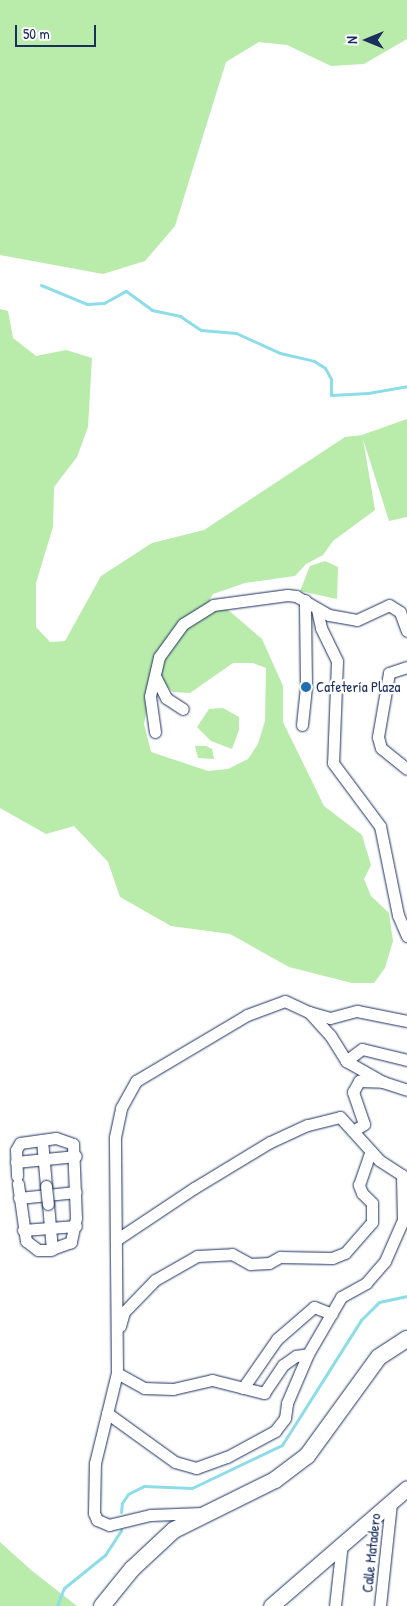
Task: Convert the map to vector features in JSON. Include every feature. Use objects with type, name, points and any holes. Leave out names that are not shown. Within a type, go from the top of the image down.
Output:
[{"type":"main road","points":[[102,1606],[158,1542],[185,1522],[275,1480],[302,1460],[332,1426],[375,1362],[407,1339]]},
{"type":"street","points":[[155,732],[150,696],[154,674],[168,642],[183,624],[202,610],[226,601],[287,595],[305,600],[317,609],[357,620],[389,605],[400,612],[407,631]]},
{"type":"street","points":[[302,725],[306,687],[305,600]]},
{"type":"street","points":[[317,609],[321,628],[337,661],[333,763],[380,826],[398,915],[407,936]]},
{"type":"street","points":[[407,667],[393,670],[386,679],[378,737],[380,748],[407,770]]},
{"type":"street","points":[[154,674],[166,698],[183,709]]},
{"type":"street","points":[[207,1513],[150,1515],[109,1524],[97,1520],[92,1490],[95,1463],[117,1373],[115,1137],[121,1108],[136,1081],[247,1015],[285,1002],[330,1018],[357,1011],[407,1021]]},
{"type":"street","points":[[310,1012],[346,1061],[383,1082],[407,1090]]},
{"type":"street","points":[[346,1061],[362,1049],[407,1060]]},
{"type":"street","points":[[353,1131],[364,1124],[355,1102],[356,1085],[367,1080],[383,1082]]},
{"type":"street","points":[[107,1413],[175,1462],[190,1468],[203,1467],[251,1445],[281,1426],[308,1354],[341,1298],[366,1283],[385,1261],[403,1220],[402,1175],[371,1151],[340,1117],[307,1126],[270,1142],[194,1188],[116,1240]]},
{"type":"street","points":[[66,1139],[73,1144],[76,1156],[76,1226],[71,1242],[52,1250],[31,1247],[23,1230],[19,1198],[16,1162],[20,1144],[42,1140],[66,1139]]},
{"type":"street","points":[[42,1140],[52,1250]]},
{"type":"street","points":[[116,1342],[124,1312],[155,1280],[197,1256],[232,1254],[250,1264],[268,1263],[280,1257],[332,1258],[345,1253],[372,1222],[372,1203],[362,1193],[359,1185],[371,1151]]},
{"type":"street","points":[[16,1162],[76,1156]]},
{"type":"street","points":[[19,1198],[76,1192]]},
{"type":"street","points":[[23,1230],[76,1226]]},
{"type":"street","points":[[243,1388],[277,1339],[314,1307],[332,1314]]},
{"type":"street","points":[[117,1373],[144,1388],[173,1389],[212,1380],[264,1393],[283,1365],[296,1356],[308,1354]]},
{"type":"street","points":[[271,1606],[407,1488]]},
{"type":"street","name":"Calle Matadero","points":[[380,1606],[391,1503]]},
{"type":"street","points":[[335,1606],[342,1543]]},
{"type":"green space","points":[[0,0],[407,0],[407,39],[364,64],[331,66],[287,45],[259,42],[226,62],[175,226],[145,261],[103,274],[0,255]]},
{"type":"green space","points":[[0,309],[8,311],[13,338],[36,356],[66,350],[92,358],[88,427],[77,457],[54,487],[53,527],[36,583],[36,627],[50,642],[65,641],[101,576],[152,543],[204,530],[345,437],[362,435],[407,419],[407,517],[389,521],[363,439],[375,510],[333,541],[323,555],[306,564],[295,576],[245,583],[213,594],[210,599],[211,603],[227,609],[262,639],[283,686],[283,722],[324,806],[362,835],[371,865],[364,879],[371,896],[389,913],[393,941],[385,968],[374,983],[352,983],[289,967],[230,934],[171,926],[120,897],[108,862],[74,826],[46,834],[0,808]],"holes":[[[233,663],[253,663],[266,668],[265,721],[258,744],[248,759],[228,769],[208,771],[151,752],[144,724],[154,675],[173,692],[190,693]]]},
{"type":"green space","points":[[325,561],[338,567],[337,599],[300,591],[310,566]]},
{"type":"green space","points":[[223,708],[239,717],[239,730],[232,749],[211,741],[197,727],[209,709]]},
{"type":"green space","points":[[195,746],[206,746],[212,749],[214,759],[198,758]]},
{"type":"green space","points":[[0,1542],[31,1570],[77,1606],[0,1606]]},
{"type":"waterway","points":[[41,285],[87,304],[104,303],[126,291],[152,310],[180,316],[201,330],[236,333],[280,353],[314,361],[325,368],[331,379],[331,395],[368,393],[407,386]]},
{"type":"waterway","points":[[121,1512],[122,1503],[128,1494],[144,1486],[192,1488],[282,1445],[361,1320],[379,1302],[407,1296]]},
{"type":"waterway","points":[[57,1606],[64,1588],[105,1555],[121,1530]]},
{"type":"place","name":"Cafetería Plaza","points":[[306,687]]}]
